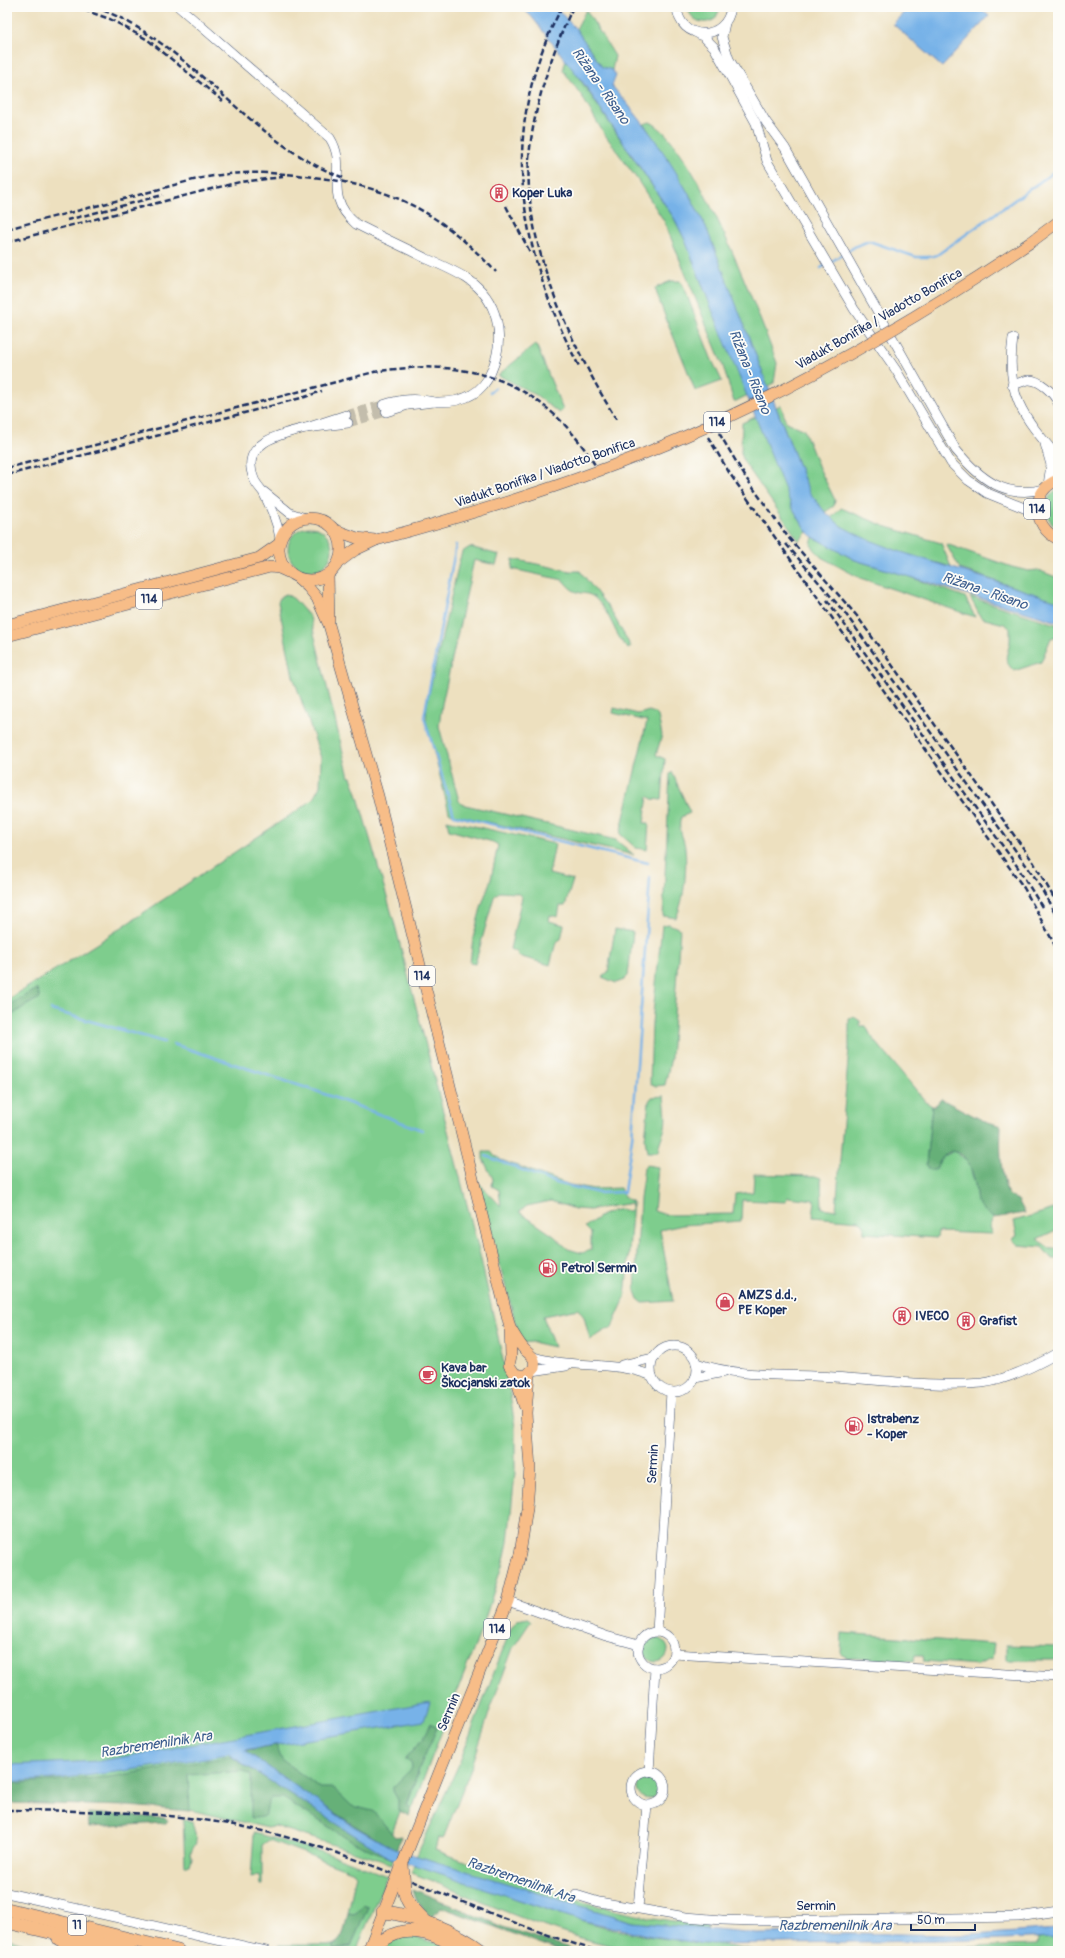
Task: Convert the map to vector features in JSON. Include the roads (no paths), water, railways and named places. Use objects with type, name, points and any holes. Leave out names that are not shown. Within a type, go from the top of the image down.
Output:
[{"type":"highway","points":[[402,1865],[399,1885],[409,1905],[427,1923]]},
{"type":"highway","name":"11","points":[[7,1909],[178,1951]]},
{"type":"highway","points":[[383,1912],[399,1914],[427,1923],[482,1951]]},
{"type":"highway","points":[[383,1912],[395,1923],[407,1930],[431,1934],[452,1942],[464,1951]]},
{"type":"highway","name":"11","points":[[7,1922],[130,1951]]},
{"type":"highway","points":[[43,1930],[84,1951]]},
{"type":"highway","points":[[368,1951],[384,1938],[407,1930]]},
{"type":"main road","name":"Viadukt Bonifika / Viadotto Bonifica","points":[[376,540],[477,512],[546,490],[586,476],[699,430],[798,383],[867,346],[945,299],[1031,242],[1058,222]]},
{"type":"main road","name":"114","points":[[1050,484],[1039,499],[1038,516],[1043,527],[1057,540]]},
{"type":"main road","name":"114","points":[[7,625],[259,558],[279,541],[293,522],[306,518],[325,521],[335,530],[357,538],[376,540]]},
{"type":"main road","points":[[335,530],[341,545],[339,562]]},
{"type":"main road","name":"114","points":[[279,541],[280,560],[294,576],[314,580],[328,575],[339,562],[356,550],[376,540]]},
{"type":"main road","name":"114","points":[[7,636],[270,567],[279,568],[294,576],[308,587],[319,602],[329,625],[378,796],[510,1328],[511,1356],[509,1365],[515,1374]]},
{"type":"main road","name":"114","points":[[328,575],[329,625]]},
{"type":"main road","name":"114","points":[[510,1328],[535,1364],[531,1373]]},
{"type":"main road","points":[[511,1356],[517,1351],[529,1354]]},
{"type":"main road","points":[[515,1374],[522,1376],[531,1373]]},
{"type":"main road","name":"Sermin","points":[[402,1865],[508,1601],[520,1554],[527,1508],[530,1468],[526,1413],[531,1373]]},
{"type":"main road","name":"Sermin","points":[[515,1374],[526,1413]]},
{"type":"main road","points":[[368,1951],[383,1912],[399,1885]]},
{"type":"street","points":[[179,7],[330,138],[337,153],[338,165],[336,190],[341,204],[356,224],[462,276],[477,286],[486,296],[496,315],[500,335],[497,357],[489,377],[481,387],[468,398],[451,402],[434,402],[384,408]]},
{"type":"street","points":[[677,7],[679,17],[683,23],[704,37],[714,47],[756,124],[768,161],[854,309],[896,370],[951,463],[968,480],[987,493],[1025,508],[1038,516]]},
{"type":"street","points":[[731,7],[722,37],[729,59],[766,122],[785,148],[956,450],[970,467],[986,480],[1004,488],[1024,493],[1050,484],[1051,465],[1044,441]]},
{"type":"street","points":[[695,32],[703,34],[716,31],[725,23]]},
{"type":"street","points":[[1013,338],[1010,358],[1012,385],[1021,410],[1058,457]]},
{"type":"street","points":[[1012,385],[1028,380],[1034,381],[1052,392],[1058,403]]},
{"type":"street","points":[[279,541],[277,519],[262,490],[255,481],[252,467],[254,453],[259,446],[272,437],[347,419]]},
{"type":"street","points":[[262,490],[290,513],[306,518]]},
{"type":"street","points":[[677,1347],[687,1350],[696,1363],[695,1378],[686,1389],[671,1392],[659,1387],[652,1376],[651,1367],[654,1358],[661,1350],[677,1347]]},
{"type":"street","points":[[695,1378],[726,1372],[835,1377],[908,1383],[983,1382],[1041,1362],[1058,1353]]},
{"type":"street","points":[[529,1354],[550,1361],[615,1366],[652,1376]]},
{"type":"street","points":[[615,1366],[654,1358]]},
{"type":"street","points":[[696,1363],[726,1372]]},
{"type":"street","points":[[531,1373],[582,1364]]},
{"type":"street","name":"Sermin","points":[[657,1632],[671,1392]]},
{"type":"street","points":[[508,1601],[606,1636],[639,1645]]},
{"type":"street","points":[[657,1632],[670,1639],[674,1649],[674,1654],[669,1663],[655,1668],[650,1667],[641,1661],[638,1650],[639,1645],[648,1634],[657,1632]]},
{"type":"street","points":[[674,1654],[1058,1677]]},
{"type":"street","points":[[650,1772],[655,1668]]},
{"type":"street","points":[[650,1772],[661,1779],[665,1789],[660,1800],[656,1803],[647,1805],[635,1799],[631,1786],[638,1775],[650,1772]]},
{"type":"street","points":[[638,1908],[647,1805]]},
{"type":"street","points":[[7,1893],[266,1951]]},
{"type":"street","name":"Sermin","points":[[576,1895],[599,1902],[686,1917],[756,1921],[1018,1917],[1058,1911]]},
{"type":"water","name":"Rižana - Risano","points":[[521,7],[555,7],[576,29],[602,67],[612,70],[616,75],[612,86],[652,136],[686,189],[706,227],[809,492],[825,512],[841,526],[862,537],[898,551],[1058,601],[1058,622],[855,560],[813,537],[807,532],[792,507],[685,240],[674,218],[584,84],[532,17]]},
{"type":"water","points":[[909,7],[979,7],[989,16],[942,67],[893,24]]},
{"type":"water","points":[[430,1702],[424,1721],[244,1750],[353,1826],[394,1849],[633,1922],[756,1934],[846,1933],[960,1935],[1058,1928],[1058,1937],[943,1941],[704,1944],[652,1936],[576,1919],[390,1858],[228,1754],[146,1768],[91,1775],[7,1782],[7,1765],[100,1761]]},
{"type":"waterway","points":[[821,268],[856,246],[869,241],[916,257],[929,257],[937,255],[1058,169]]},
{"type":"waterway","points":[[490,392],[495,388]]},
{"type":"waterway","points":[[456,545],[424,717],[454,815],[648,863]]},
{"type":"waterway","points":[[486,1156],[556,1183],[599,1193],[624,1192],[632,1138],[650,877]]},
{"type":"waterway","points":[[51,1010],[164,1042]]},
{"type":"waterway","points":[[173,1044],[316,1091],[422,1130]]},
{"type":"tunnel","points":[[346,415],[383,405]]},
{"type":"tunnel","points":[[348,423],[386,412]]},
{"type":"railway","points":[[75,7],[110,19],[148,40],[224,102]]},
{"type":"railway","points":[[95,7],[130,23],[161,43],[278,141],[309,162],[344,178]]},
{"type":"railway","points":[[562,7],[542,53],[529,98],[523,143],[523,189],[529,234],[541,279],[558,323],[580,368]]},
{"type":"railway","points":[[573,7],[551,61],[539,100],[531,139],[529,158],[529,191],[534,226],[542,260],[554,294],[583,360],[616,419]]},
{"type":"railway","points":[[7,229],[201,178],[232,174],[274,173],[336,180],[363,186],[388,194],[411,204],[454,232],[475,250],[496,272]]},
{"type":"railway","points":[[7,242],[240,182],[283,177]]},
{"type":"railway","points":[[67,220],[163,195]]},
{"type":"railway","points":[[506,206],[530,252]]},
{"type":"railway","points":[[7,468],[374,372],[409,368],[441,368],[472,372],[501,381],[527,394],[552,412],[574,436],[595,465]]},
{"type":"railway","points":[[7,475],[305,397],[322,391]]},
{"type":"railway","points":[[719,433],[746,478],[788,537],[857,616],[1034,863],[1058,905]]},
{"type":"railway","points":[[708,437],[730,474],[1024,888],[1058,951]]},
{"type":"railway","points":[[786,544],[845,613],[1036,879],[1058,919]]},
{"type":"railway","points":[[827,600],[1017,866],[1042,907]]},
{"type":"railway","points":[[7,1810],[111,1812],[180,1817],[248,1828],[282,1836],[362,1862],[518,1924],[598,1951]]},
{"type":"place","name":"Koper Luka","points":[[499,193]]},
{"type":"place","name":"Petrol Sermin","points":[[548,1268]]},
{"type":"place","name":"AMZS d.d., PE Koper","points":[[725,1302]]},
{"type":"place","name":"IVECO","points":[[902,1316]]},
{"type":"place","name":"Grafist","points":[[966,1321]]},
{"type":"place","name":"Kava bar Škocjanski zatok","points":[[428,1375]]},
{"type":"place","name":"Istrabenz - Koper","points":[[854,1426]]},
{"type":"water label","name":"Razbremenilnik Ara","points":[[156,1744]]},
{"type":"water label","name":"Razbremenilnik Ara","points":[[521,1880]]},
{"type":"water label","name":"Razbremenilnik Ara","points":[[835,1925]]}]
